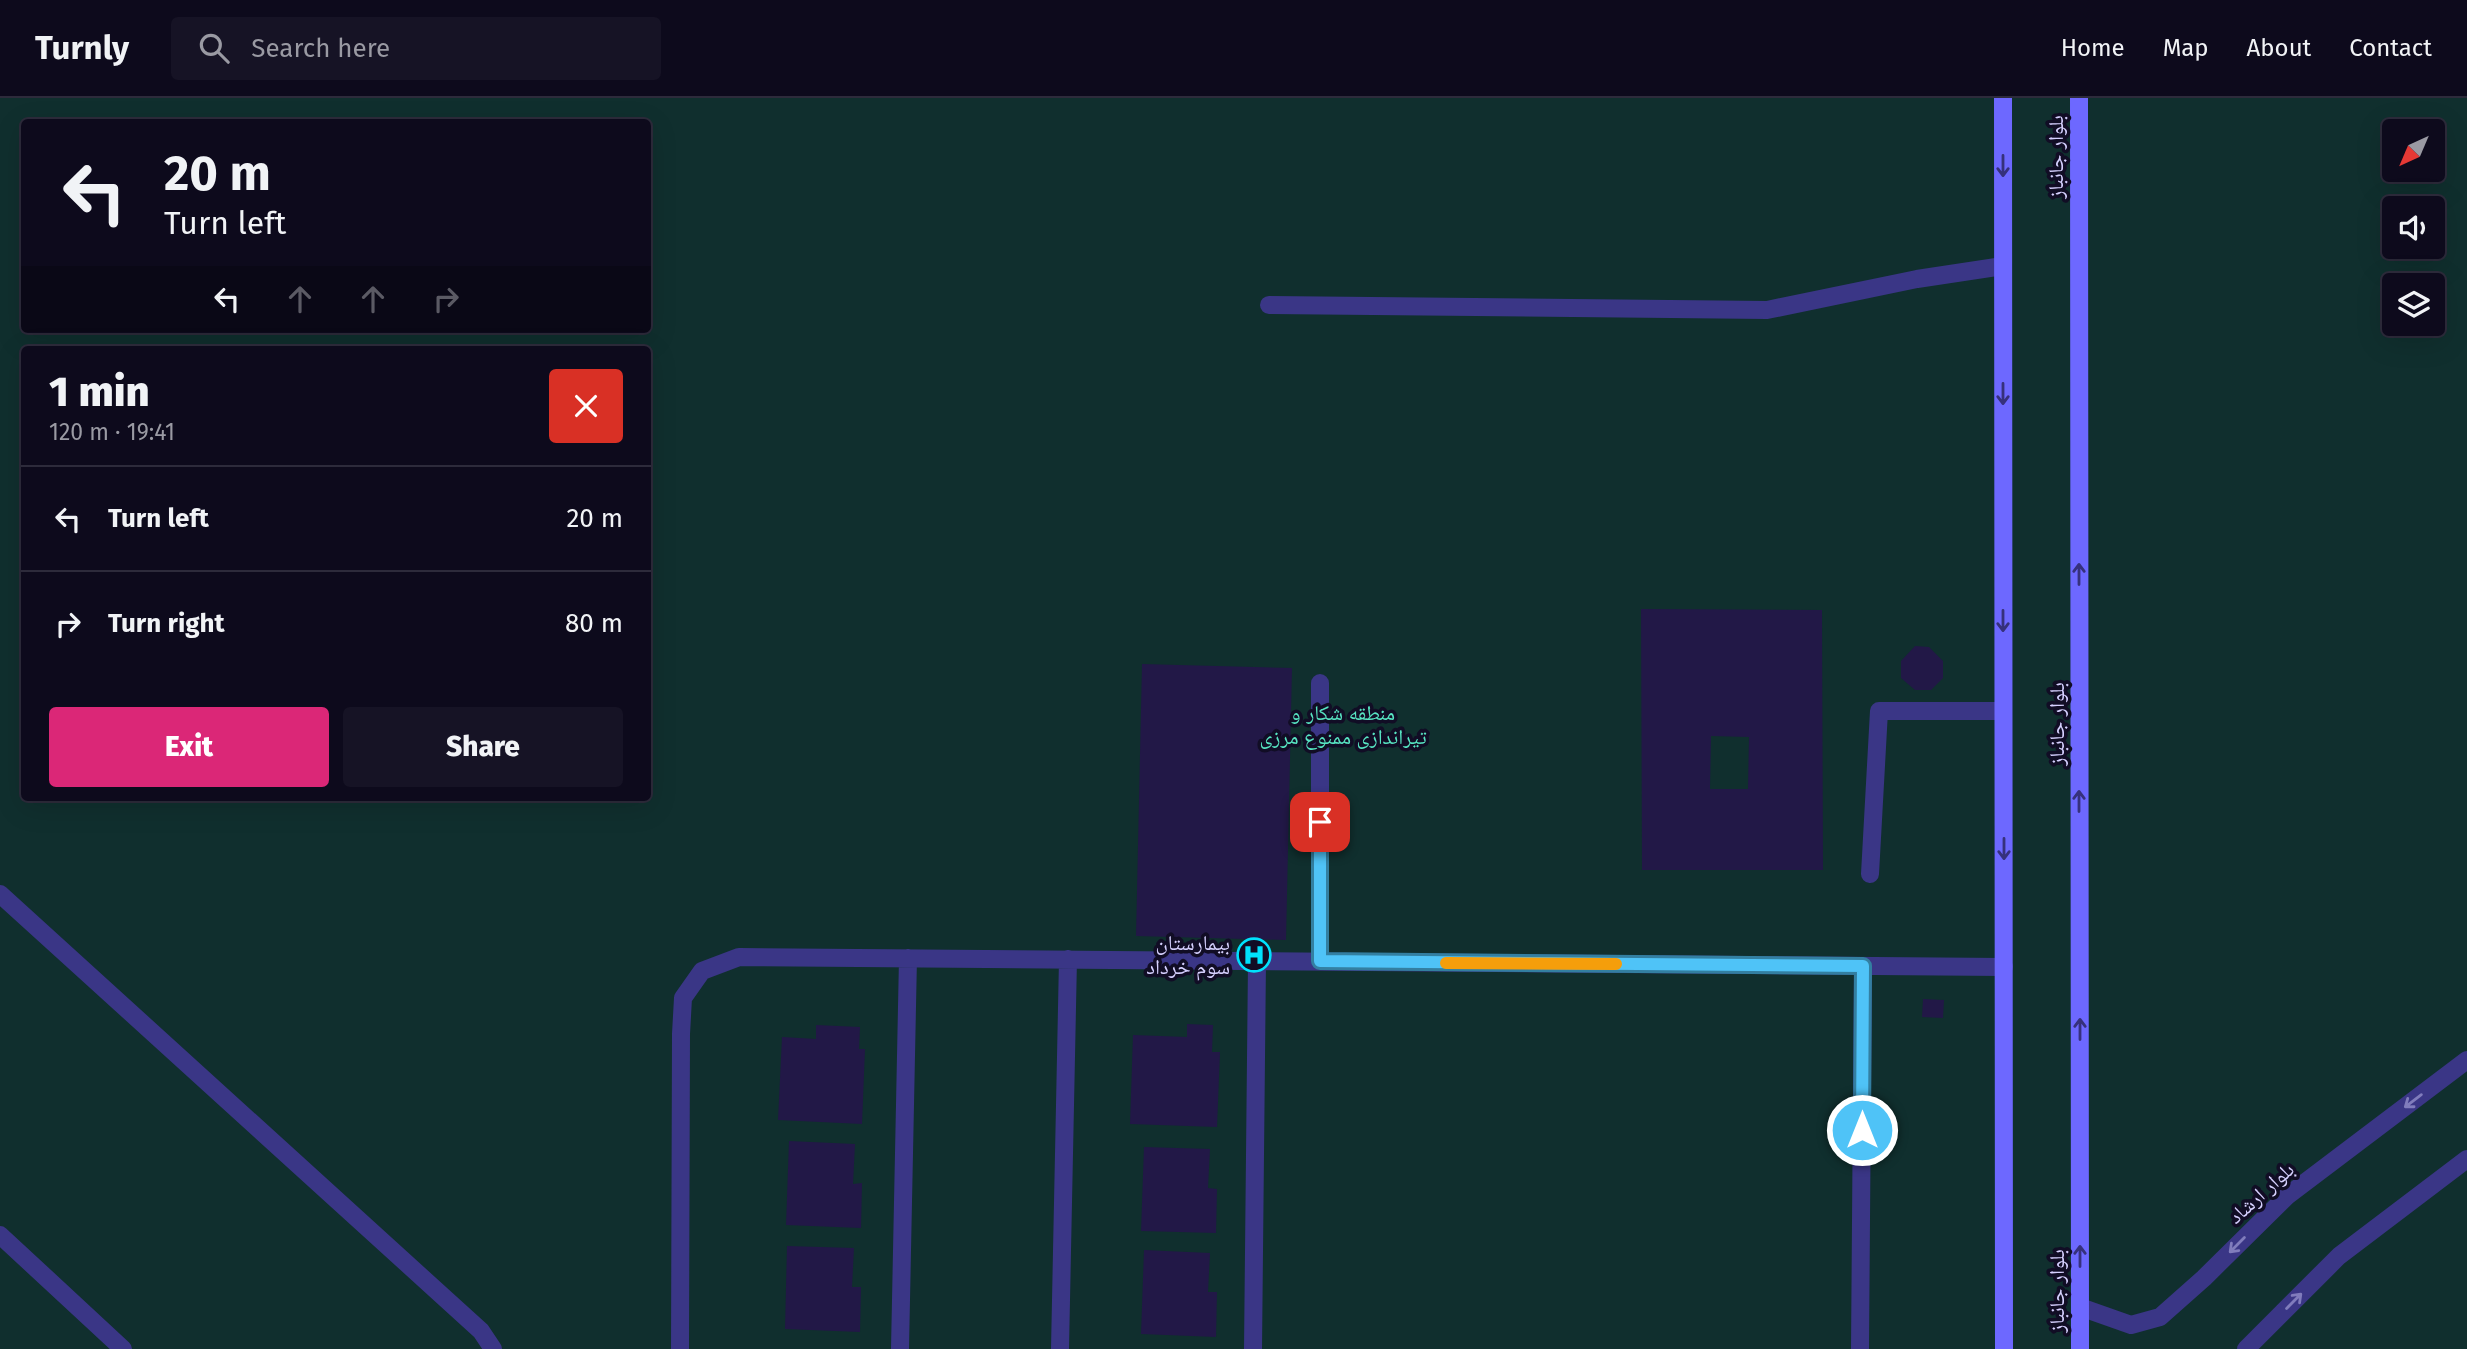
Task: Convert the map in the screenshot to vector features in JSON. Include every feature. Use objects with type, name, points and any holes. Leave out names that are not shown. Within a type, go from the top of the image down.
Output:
[{"type":"main road","points":[[2003,98],[2004,1349]]},
{"type":"main road","name":"بلوار جانباز","points":[[2079,98],[2080,1349]]},
{"type":"street","points":[[1269,305],[1767,310],[1917,279],[2003,266]]},
{"type":"street","points":[[1320,683],[1320,961]]},
{"type":"street","points":[[1870,874],[1880,711],[2003,711]]},
{"type":"street","points":[[0,894],[481,1331],[493,1349]]},
{"type":"street","points":[[680,1349],[683,998],[702,971],[739,957],[2004,967]]},
{"type":"street","points":[[900,1349],[908,958]]},
{"type":"street","points":[[1060,1349],[1068,960]]},
{"type":"street","points":[[1252,1349],[1257,961]]},
{"type":"street","points":[[1860,1349],[1863,966]]},
{"type":"street","name":"بلوار ارشاد","points":[[2080,1307],[2131,1325],[2160,1317],[2204,1278],[2287,1196],[2467,1060]]},
{"type":"street","points":[[2246,1349],[2339,1256],[2467,1159]]},
{"type":"street","points":[[0,1235],[123,1349]]},
{"type":"green space","name":"منطقه شکار و تیراندازی ممنوع مرزی","points":[[0,98],[2467,98],[2467,1349],[0,1349]]},
{"type":"building","points":[[1641,609],[1822,610],[1823,870],[1642,870]],"holes":[[[1711,736],[1749,737],[1748,789],[1710,789]]]},
{"type":"building","points":[[1915,646],[1929,647],[1943,661],[1943,678],[1931,690],[1915,690],[1901,678],[1901,661]]},
{"type":"building","points":[[1142,664],[1292,668],[1286,940],[1136,936]]},
{"type":"building","points":[[1923,999],[1944,1000],[1943,1018],[1922,1017]]},
{"type":"building","points":[[1187,1024],[1213,1025],[1212,1052],[1220,1052],[1217,1127],[1130,1124],[1133,1035],[1187,1037]]},
{"type":"building","points":[[816,1025],[860,1027],[859,1049],[865,1049],[862,1124],[778,1120],[782,1037],[816,1039]]},
{"type":"building","points":[[789,1141],[855,1144],[853,1184],[862,1183],[861,1228],[786,1225]]},
{"type":"building","points":[[1144,1147],[1210,1149],[1208,1188],[1217,1189],[1216,1233],[1141,1231]]},
{"type":"building","points":[[787,1246],[854,1248],[852,1287],[861,1287],[860,1332],[785,1329]]},
{"type":"building","points":[[1144,1250],[1210,1253],[1208,1292],[1217,1292],[1216,1337],[1141,1334]]},
{"type":"slow traffic","points":[[1446,963],[1616,964]]},
{"type":"place","name":"بیمارستان سوم خرداد","points":[[1254,955]]},
{"type":"route","points":[[1320,822],[1320,961],[1863,966],[1862,1130]]}]
